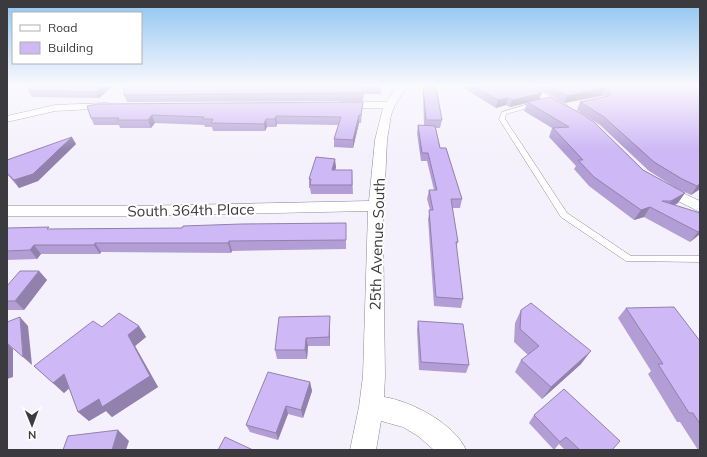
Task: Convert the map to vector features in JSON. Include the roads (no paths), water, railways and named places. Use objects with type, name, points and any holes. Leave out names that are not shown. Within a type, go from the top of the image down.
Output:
[{"type":"street","points":[[7,119],[55,108],[77,107]]},
{"type":"street","name":"25th Avenue South","points":[[363,450],[372,407],[374,376],[376,206],[382,131],[389,107]]},
{"type":"street","points":[[566,107],[570,109]]},
{"type":"street","points":[[652,181],[678,197],[700,207]]},
{"type":"street","name":"South 364th Place","points":[[7,211],[134,211],[376,206]]},
{"type":"street","points":[[372,407],[396,412],[431,430],[453,450]]},
{"type":"lane","points":[[522,107],[504,113],[502,119],[564,215],[629,259],[700,259]]}]
